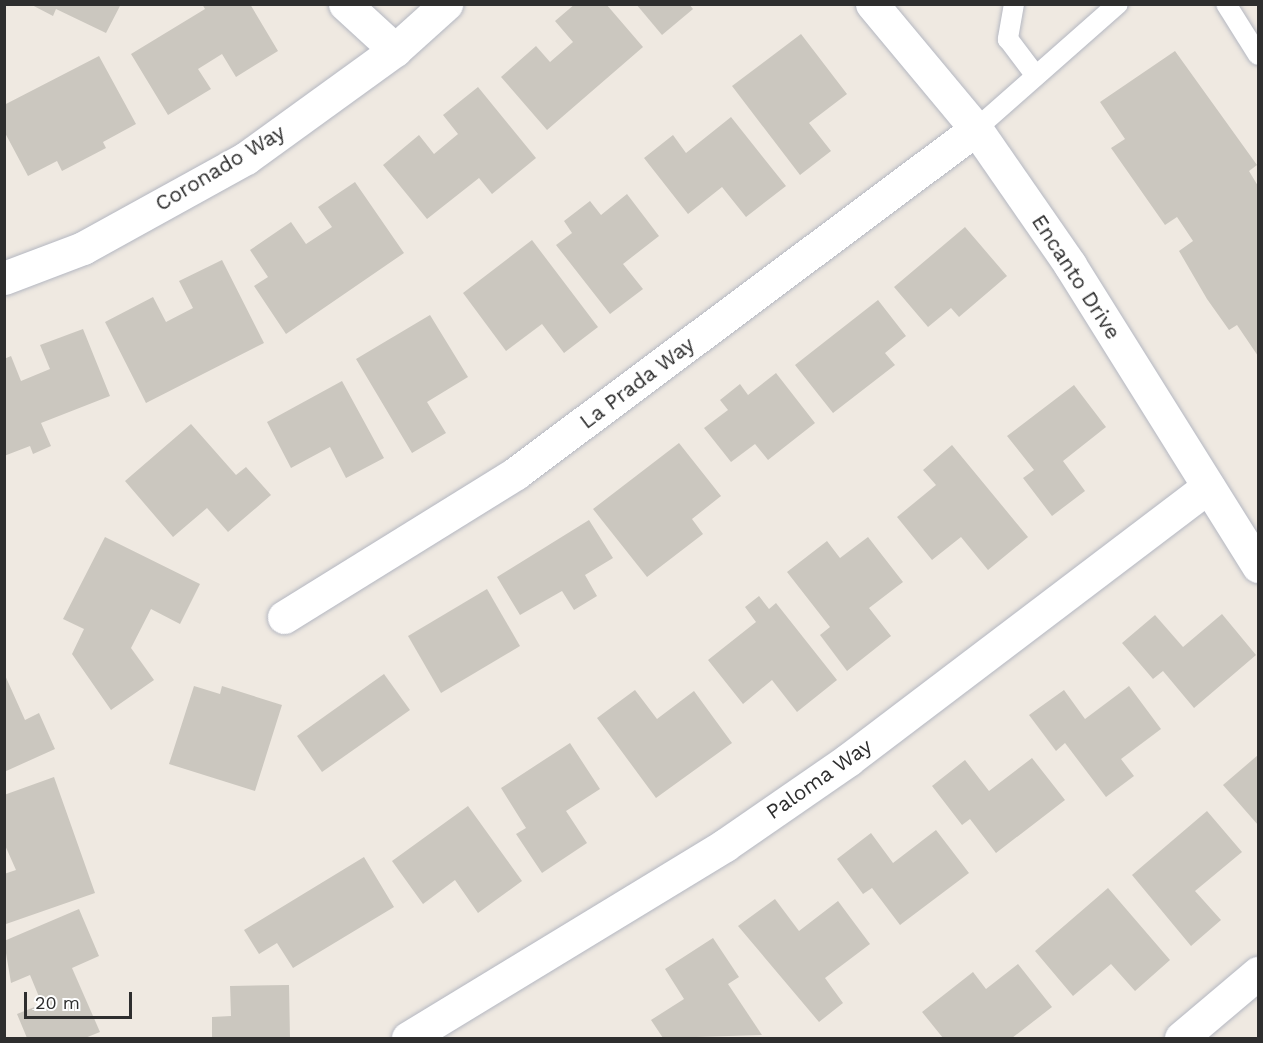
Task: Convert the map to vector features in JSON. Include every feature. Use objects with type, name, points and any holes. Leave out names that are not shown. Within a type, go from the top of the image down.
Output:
[{"type":"street","points":[[345,4],[395,50]]},
{"type":"street","name":"Coronado Way","points":[[4,278],[83,248],[246,158],[395,50],[446,4]]},
{"type":"street","name":"Encanto Drive","points":[[872,4],[976,129],[1070,265],[1258,566]]},
{"type":"street","name":"La Prada Way","points":[[284,617],[516,473],[976,129]]},
{"type":"street","name":"Paloma Way","points":[[408,1038],[725,845],[848,760],[1208,487]]},
{"type":"street","points":[[1181,1038],[1258,974]]},
{"type":"lane","points":[[1014,4],[1008,39],[1036,76]]},
{"type":"lane","points":[[1226,4],[1258,55]]},
{"type":"lane","points":[[976,129],[1036,76],[1106,8]]},
{"type":"building","points":[[30,4],[121,4],[106,33],[56,9],[53,16]]},
{"type":"building","points":[[202,4],[250,4],[278,51],[236,77],[222,54],[198,69],[211,89],[168,115],[131,54],[205,9]]},
{"type":"building","points":[[575,4],[606,4],[643,47],[547,130],[501,77],[536,46],[550,62],[573,42],[555,21]]},
{"type":"building","points":[[636,4],[689,4],[693,9],[662,35]]},
{"type":"building","points":[[801,34],[847,94],[809,123],[831,151],[800,175],[732,86]]},
{"type":"building","points":[[1175,51],[1257,165],[1249,171],[1258,186],[1258,356],[1237,325],[1229,330],[1207,299],[1179,251],[1193,241],[1177,217],[1165,225],[1111,148],[1125,139],[1100,102]]},
{"type":"building","points":[[99,56],[136,124],[103,142],[106,148],[62,171],[57,161],[28,176],[4,131],[4,105]]},
{"type":"building","points":[[478,87],[536,158],[492,194],[479,178],[427,219],[383,165],[419,135],[434,154],[458,134],[443,115]]},
{"type":"building","points":[[731,117],[786,186],[746,217],[722,187],[688,214],[644,158],[673,135],[686,153]]},
{"type":"building","points":[[355,182],[404,253],[286,334],[254,286],[268,277],[250,250],[291,222],[306,244],[332,227],[318,207]]},
{"type":"building","points":[[627,194],[659,236],[623,264],[643,289],[610,314],[556,245],[572,233],[564,221],[590,201],[601,215]]},
{"type":"building","points":[[965,227],[1007,276],[959,317],[951,308],[928,327],[894,287]]},
{"type":"building","points":[[532,240],[598,327],[564,353],[542,324],[506,351],[463,293]]},
{"type":"building","points":[[222,260],[264,343],[146,403],[105,322],[153,297],[166,322],[193,308],[179,281]]},
{"type":"building","points":[[878,300],[906,336],[885,353],[895,365],[833,413],[795,365]]},
{"type":"building","points":[[430,315],[468,377],[427,402],[446,433],[412,453],[356,359]]},
{"type":"building","points":[[83,329],[110,396],[41,423],[51,446],[33,454],[30,446],[4,456],[4,359],[11,356],[21,381],[50,369],[40,345]]},
{"type":"building","points":[[776,373],[815,423],[768,460],[755,444],[731,462],[704,428],[728,410],[720,400],[740,384],[748,395]]},
{"type":"building","points":[[342,381],[384,458],[346,478],[330,447],[291,468],[267,422]]},
{"type":"building","points":[[1074,385],[1106,427],[1063,461],[1085,491],[1052,516],[1023,478],[1034,470],[1007,436]]},
{"type":"building","points":[[191,424],[236,475],[246,467],[271,495],[228,532],[207,508],[173,537],[125,481]]},
{"type":"building","points":[[679,443],[721,496],[692,519],[703,534],[647,577],[593,509]]},
{"type":"building","points":[[952,445],[1028,537],[988,570],[961,537],[932,560],[897,517],[936,485],[923,470]]},
{"type":"building","points":[[589,520],[613,558],[585,575],[597,596],[574,610],[562,591],[520,615],[497,577]]},
{"type":"building","points":[[105,537],[200,584],[180,624],[151,609],[131,648],[154,680],[111,710],[72,654],[84,629],[63,619]]},
{"type":"building","points":[[868,537],[903,582],[869,608],[891,636],[847,671],[820,635],[830,627],[787,572],[827,541],[840,558]]},
{"type":"building","points":[[487,589],[520,646],[441,693],[408,636]]},
{"type":"building","points":[[759,596],[769,609],[776,603],[837,680],[797,712],[772,680],[743,704],[708,660],[756,622],[745,607]]},
{"type":"building","points":[[1222,614],[1256,655],[1194,708],[1163,671],[1153,679],[1122,643],[1155,615],[1183,647]]},
{"type":"building","points":[[4,673],[25,720],[39,713],[55,749],[4,772]]},
{"type":"building","points":[[384,674],[410,710],[322,772],[297,736]]},
{"type":"building","points":[[194,686],[220,694],[222,686],[282,705],[255,791],[169,764]]},
{"type":"building","points":[[1129,686],[1161,729],[1121,759],[1134,776],[1106,797],[1065,743],[1056,751],[1029,715],[1064,690],[1085,719]]},
{"type":"building","points":[[635,690],[657,719],[694,691],[732,743],[656,798],[597,718]]},
{"type":"building","points":[[570,743],[600,789],[566,811],[587,843],[542,873],[516,834],[526,828],[501,788]]},
{"type":"building","points":[[1258,755],[1258,825],[1223,785]]},
{"type":"building","points":[[1032,758],[1065,800],[996,853],[970,819],[962,825],[932,786],[965,760],[989,791]]},
{"type":"building","points":[[54,777],[95,893],[6,924],[4,874],[16,870],[4,843],[4,795]]},
{"type":"building","points":[[468,806],[522,881],[478,913],[455,880],[423,904],[392,861]]},
{"type":"building","points":[[1207,811],[1242,852],[1195,891],[1221,920],[1191,946],[1132,875]]},
{"type":"building","points":[[936,830],[969,873],[900,925],[872,888],[863,894],[837,859],[871,833],[893,863]]},
{"type":"building","points":[[364,857],[394,907],[293,968],[277,943],[259,954],[244,930]]},
{"type":"building","points":[[1108,888],[1170,960],[1135,991],[1111,964],[1073,996],[1035,951]]},
{"type":"building","points":[[775,899],[799,931],[838,901],[870,944],[825,978],[843,1003],[819,1022],[738,926]]},
{"type":"building","points":[[79,909],[99,956],[72,968],[100,1032],[85,1038],[27,1038],[17,1014],[42,1004],[30,975],[11,983],[4,941]]},
{"type":"building","points":[[713,938],[739,977],[728,984],[762,1035],[663,1038],[651,1020],[684,999],[665,969]]},
{"type":"building","points":[[1018,964],[1052,1007],[1012,1038],[943,1038],[922,1012],[973,972],[986,989]]},
{"type":"building","points":[[289,985],[290,1038],[212,1038],[212,1017],[231,1016],[230,986]]}]
